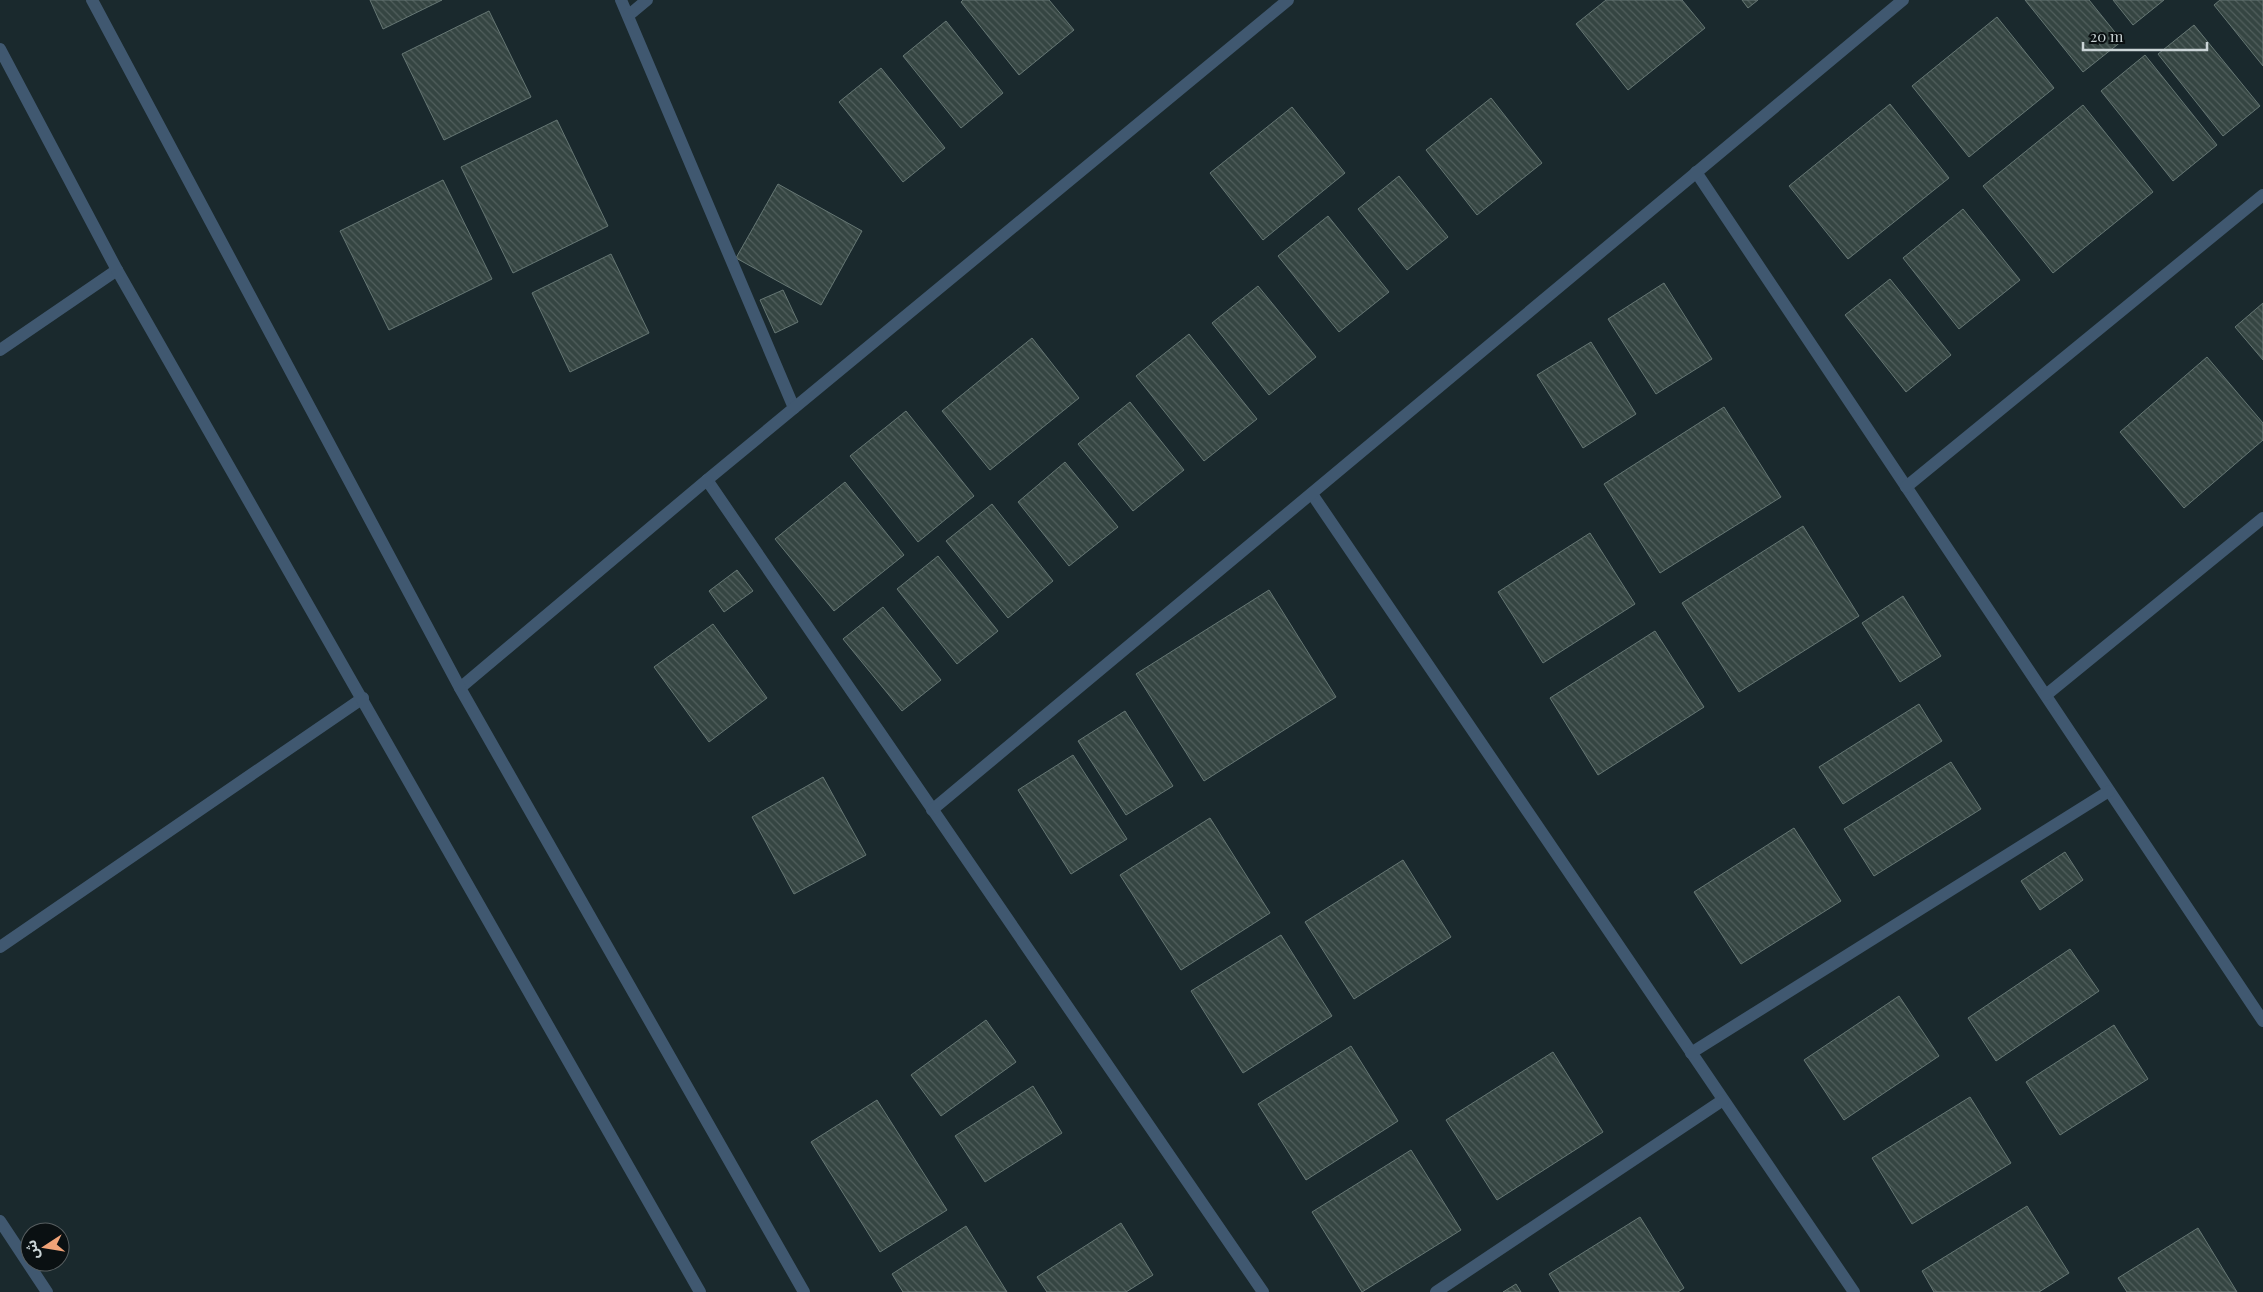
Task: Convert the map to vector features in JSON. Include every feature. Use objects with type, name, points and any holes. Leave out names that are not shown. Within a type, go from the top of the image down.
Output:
[{"type":"street","points":[[92,0],[460,688],[804,1292]]},
{"type":"street","points":[[621,0],[629,15],[794,408]]},
{"type":"street","points":[[629,15],[647,0]]},
{"type":"street","points":[[460,688],[707,480],[1288,0]]},
{"type":"street","points":[[932,810],[1903,0]]},
{"type":"street","points":[[0,49],[117,270],[363,698],[700,1292]]},
{"type":"street","points":[[1696,172],[2263,1021]]},
{"type":"street","points":[[1906,487],[2263,195]]},
{"type":"street","points":[[0,350],[117,270]]},
{"type":"street","points":[[707,480],[1262,1292]]},
{"type":"street","points":[[1312,494],[1854,1292]]},
{"type":"street","points":[[2046,695],[2263,518]]},
{"type":"street","points":[[0,947],[363,698]]},
{"type":"street","points":[[1691,1053],[2110,791]]},
{"type":"street","points":[[1436,1292],[1723,1100]]},
{"type":"street","points":[[0,1221],[47,1292]]},
{"type":"building","points":[[370,0],[442,0],[383,29]]},
{"type":"building","points":[[963,0],[1049,0],[1074,30],[1019,75],[961,2]]},
{"type":"building","points":[[1606,0],[1682,0],[1705,28],[1628,90],[1576,24]]},
{"type":"building","points":[[1742,0],[1758,0],[1748,8]]},
{"type":"building","points":[[2025,0],[2089,0],[2122,41],[2083,72]]},
{"type":"building","points":[[2113,0],[2164,0],[2133,25]]},
{"type":"building","points":[[2220,0],[2263,0],[2263,66],[2214,5]]},
{"type":"building","points":[[489,11],[531,97],[444,140],[402,54]]},
{"type":"building","points":[[1997,17],[2054,88],[1969,157],[1912,86]]},
{"type":"building","points":[[946,21],[1003,93],[961,128],[903,56]]},
{"type":"building","points":[[2194,25],[2260,106],[2223,136],[2158,54]]},
{"type":"building","points":[[2145,55],[2217,145],[2173,181],[2101,91]]},
{"type":"building","points":[[881,68],[945,148],[903,182],[839,102]]},
{"type":"building","points":[[1491,98],[1542,163],[1477,215],[1426,150]]},
{"type":"building","points":[[1890,104],[1949,178],[1848,259],[1789,186]]},
{"type":"building","points":[[2083,105],[2153,192],[2053,273],[1983,186]]},
{"type":"building","points":[[1292,107],[1345,173],[1263,240],[1210,173]]},
{"type":"building","points":[[557,120],[608,226],[513,273],[461,167]]},
{"type":"building","points":[[1399,176],[1448,237],[1407,270],[1358,209]]},
{"type":"building","points":[[443,180],[492,279],[389,330],[340,231]]},
{"type":"building","points":[[778,184],[862,231],[821,305],[736,258]]},
{"type":"building","points":[[1963,209],[2020,280],[1959,329],[1903,258]]},
{"type":"building","points":[[1328,216],[1389,292],[1339,332],[1278,256]]},
{"type":"building","points":[[611,254],[649,333],[570,372],[532,293]]},
{"type":"building","points":[[1890,279],[1951,355],[1906,392],[1845,315]]},
{"type":"building","points":[[1664,283],[1712,359],[1656,394],[1608,319]]},
{"type":"building","points":[[1258,286],[1316,357],[1269,395],[1212,323]]},
{"type":"building","points":[[783,290],[798,322],[775,333],[760,300]]},
{"type":"building","points":[[2263,303],[2263,360],[2235,327]]},
{"type":"building","points":[[1189,334],[1257,419],[1204,461],[1136,376]]},
{"type":"building","points":[[1032,338],[1079,398],[990,470],[942,411]]},
{"type":"building","points":[[1591,342],[1636,414],[1583,448],[1537,375]]},
{"type":"building","points":[[2207,357],[2263,423],[2263,440],[2184,508],[2120,432]]},
{"type":"building","points":[[1130,402],[1184,470],[1133,511],[1078,444]]},
{"type":"building","points":[[1724,407],[1781,497],[1660,573],[1604,484]]},
{"type":"building","points":[[906,411],[974,496],[918,542],[850,456]]},
{"type":"building","points":[[1065,462],[1118,527],[1069,566],[1018,502]]},
{"type":"building","points":[[845,482],[904,555],[834,611],[775,539]]},
{"type":"building","points":[[992,504],[1053,581],[1008,618],[946,541]]},
{"type":"building","points":[[1803,526],[1859,616],[1739,692],[1682,603]]},
{"type":"building","points":[[1590,533],[1635,604],[1543,663],[1498,592]]},
{"type":"building","points":[[938,556],[998,631],[957,664],[897,589]]},
{"type":"building","points":[[737,570],[753,591],[724,612],[709,591]]},
{"type":"building","points":[[1269,590],[1336,697],[1204,781],[1136,674]]},
{"type":"building","points":[[1903,596],[1941,656],[1900,682],[1862,623]]},
{"type":"building","points":[[883,607],[941,680],[902,711],[843,639]]},
{"type":"building","points":[[713,624],[767,698],[709,742],[654,667]]},
{"type":"building","points":[[1655,631],[1704,707],[1598,775],[1550,698]]},
{"type":"building","points":[[1919,704],[1942,741],[1843,804],[1819,767]]},
{"type":"building","points":[[1125,711],[1173,786],[1126,815],[1078,741]]},
{"type":"building","points":[[1073,755],[1127,839],[1071,874],[1018,790]]},
{"type":"building","points":[[1951,762],[1981,809],[1874,876],[1844,829]]},
{"type":"building","points":[[823,777],[866,855],[794,894],[752,817]]},
{"type":"building","points":[[1210,818],[1270,913],[1181,970],[1120,875]]},
{"type":"building","points":[[1794,828],[1841,901],[1741,964],[1694,892]]},
{"type":"building","points":[[2065,852],[2083,880],[2040,910],[2021,881]]},
{"type":"building","points":[[1403,860],[1451,937],[1354,999],[1305,922]]},
{"type":"building","points":[[1281,935],[1332,1016],[1243,1073],[1191,991]]},
{"type":"building","points":[[2070,949],[2099,991],[1996,1061],[1968,1018]]},
{"type":"building","points":[[1899,996],[1939,1056],[1844,1120],[1804,1060]]},
{"type":"building","points":[[986,1020],[1016,1062],[941,1116],[911,1075]]},
{"type":"building","points":[[2114,1025],[2148,1079],[2060,1135],[2026,1082]]},
{"type":"building","points":[[1351,1046],[1398,1121],[1306,1180],[1258,1104]]},
{"type":"building","points":[[1553,1052],[1603,1132],[1497,1200],[1446,1120]]},
{"type":"building","points":[[1033,1086],[1062,1133],[985,1182],[955,1136]]},
{"type":"building","points":[[1970,1097],[2011,1163],[1912,1224],[1872,1158]]},
{"type":"building","points":[[877,1100],[947,1210],[880,1252],[811,1142]]},
{"type":"building","points":[[1411,1150],[1461,1230],[1362,1292],[1312,1212]]},
{"type":"building","points":[[2027,1206],[2069,1273],[2039,1292],[1934,1292],[1922,1271]]},
{"type":"building","points":[[1640,1217],[1684,1288],[1678,1292],[1560,1292],[1549,1274]]},
{"type":"building","points":[[1121,1223],[1153,1275],[1126,1292],[1047,1292],[1037,1277]]},
{"type":"building","points":[[966,1226],[1007,1292],[903,1292],[892,1274]]},
{"type":"building","points":[[2198,1228],[2237,1292],[2127,1292],[2118,1278]]},
{"type":"building","points":[[1516,1284],[1521,1292],[1503,1292]]}]
